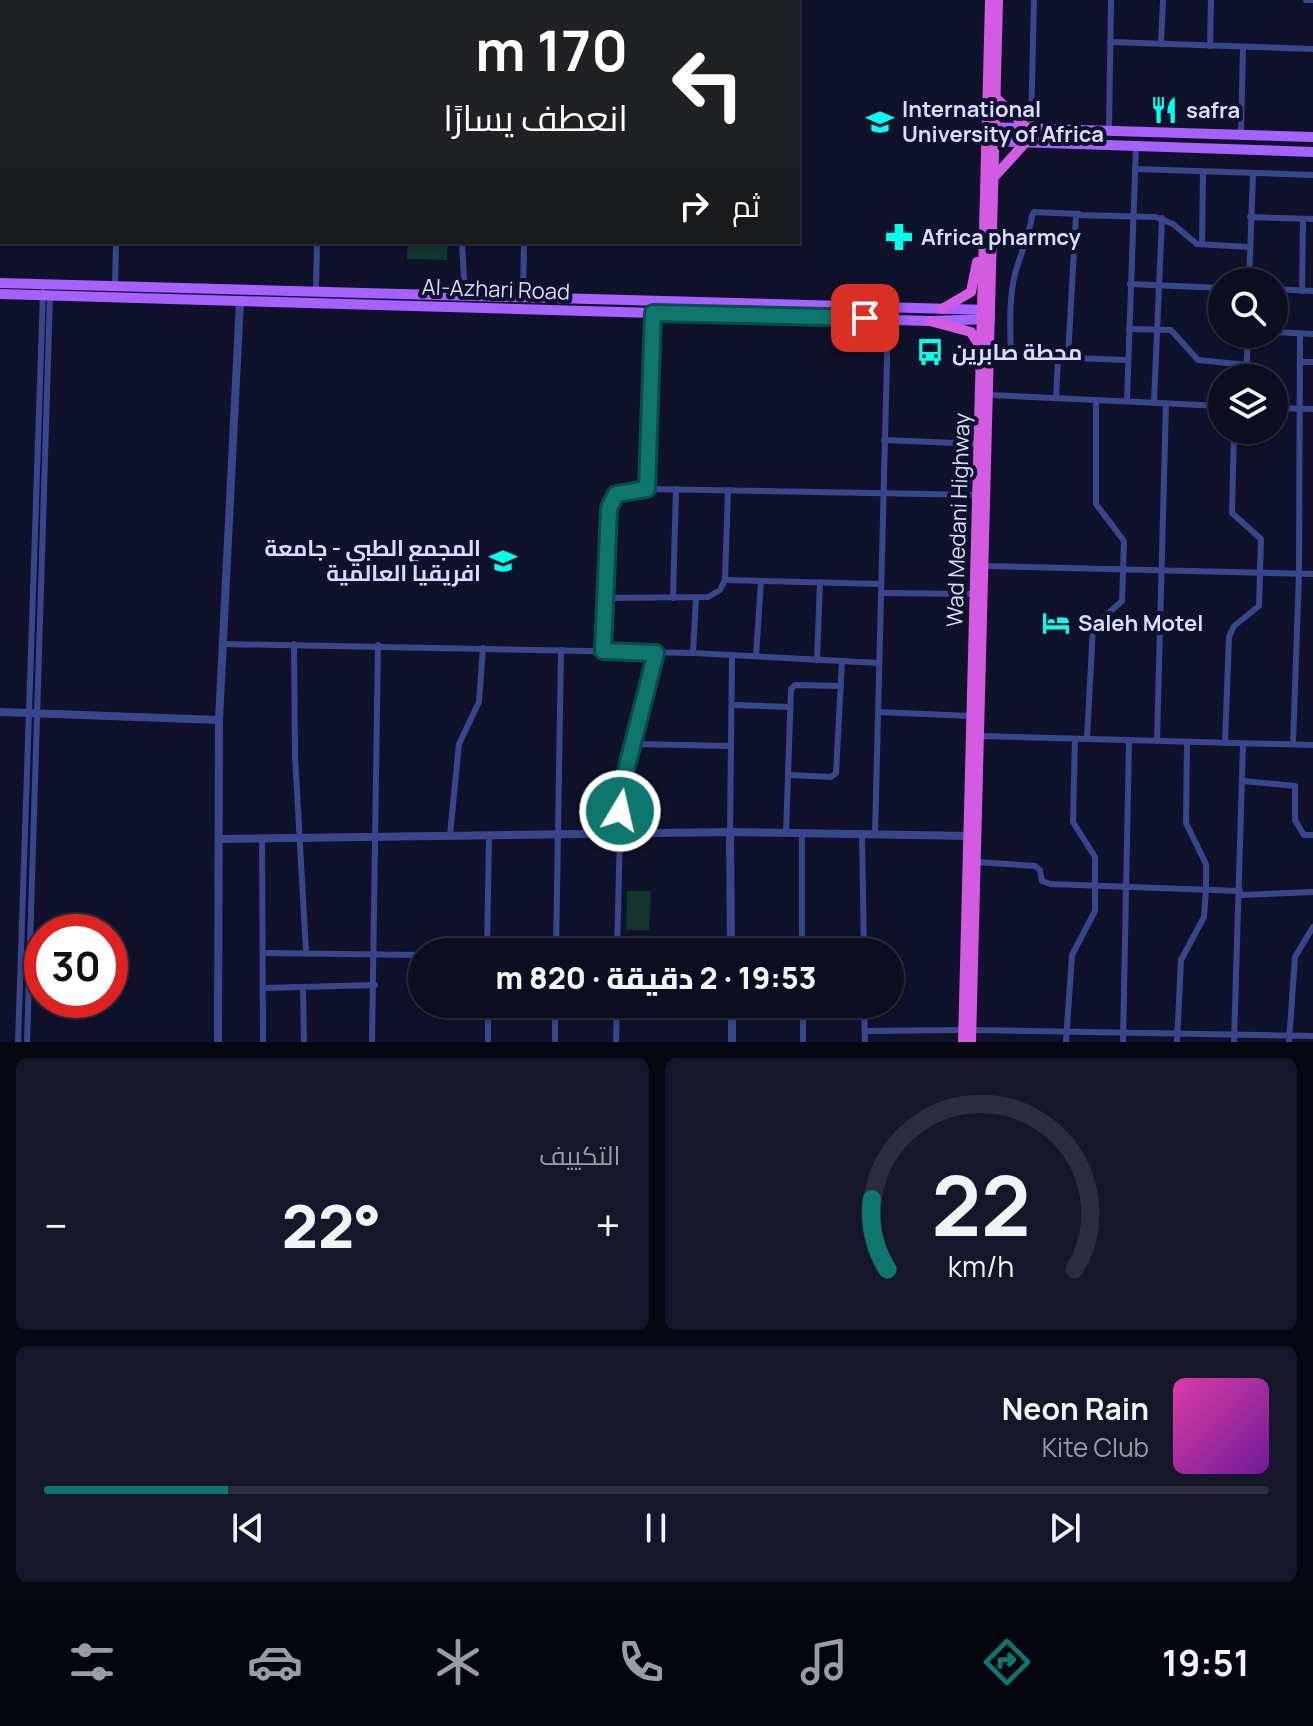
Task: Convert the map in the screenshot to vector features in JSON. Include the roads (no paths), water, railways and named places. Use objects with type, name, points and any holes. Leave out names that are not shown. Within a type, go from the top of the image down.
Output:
[{"type":"highway","name":"Wad Medani Highway","points":[[987,315],[995,177],[991,141],[990,0]]},
{"type":"highway","name":"Wad Medani Highway","points":[[991,127],[996,98],[998,0]]},
{"type":"highway","points":[[996,98],[1028,126]]},
{"type":"highway","name":"Wad Medani Highway","points":[[967,1036],[976,862],[972,836],[980,736],[990,395],[984,169],[991,141]]},
{"type":"highway","points":[[995,177],[1026,142]]},
{"type":"highway","points":[[942,309],[966,298],[973,287],[980,179],[984,169]]},
{"type":"highway","points":[[930,321],[971,332],[987,355]]},
{"type":"highway","name":"Wad Medani Highway","points":[[967,1036],[972,716],[980,444],[987,355]]},
{"type":"main road","points":[[991,127],[1313,137]]},
{"type":"main road","points":[[991,141],[1313,152]]},
{"type":"main road","name":"Al-Azhari Road","points":[[0,283],[47,290],[240,301],[523,311],[845,313],[942,309],[987,315]]},
{"type":"main road","name":"Al-Azhari Road","points":[[0,294],[115,286],[523,299],[845,313],[930,321],[987,315]]},
{"type":"street","points":[[1028,126],[1034,0]]},
{"type":"street","points":[[1109,130],[1111,0]]},
{"type":"street","points":[[1161,44],[1163,0]]},
{"type":"street","points":[[1210,46],[1211,0]]},
{"type":"street","points":[[1306,0],[1313,0]]},
{"type":"street","points":[[1110,42],[1313,49]]},
{"type":"street","points":[[1241,134],[1243,47]]},
{"type":"street","points":[[1127,400],[1136,146]]},
{"type":"street","points":[[1135,169],[1313,175]]},
{"type":"street","points":[[1202,244],[1203,172]]},
{"type":"street","points":[[1249,268],[1253,174]]},
{"type":"street","points":[[1011,356],[1009,323],[1014,278],[1034,212],[1162,218],[1202,244],[1249,247]]},
{"type":"street","points":[[1068,357],[1076,215],[1096,215]]},
{"type":"street","points":[[1250,217],[1313,219]]},
{"type":"street","points":[[1154,402],[1162,218]]},
{"type":"street","points":[[1302,291],[1303,219]]},
{"type":"street","points":[[115,286],[116,244]]},
{"type":"street","points":[[316,291],[317,244]]},
{"type":"street","points":[[462,244],[465,297]]},
{"type":"street","points":[[523,311],[524,244]]},
{"type":"street","points":[[1130,284],[1208,288]]},
{"type":"street","points":[[18,1042],[47,290]]},
{"type":"street","points":[[27,1042],[39,713],[47,290]]},
{"type":"street","points":[[1288,290],[1313,291]]},
{"type":"street","points":[[218,1042],[219,720],[240,301]]},
{"type":"street","points":[[647,489],[653,313]]},
{"type":"street","points":[[875,835],[888,319]]},
{"type":"street","points":[[1129,329],[1171,330],[1198,360],[1237,364]]},
{"type":"street","points":[[1288,333],[1313,334]]},
{"type":"street","points":[[1293,744],[1299,573],[1300,334]]},
{"type":"street","points":[[987,355],[1128,360]]},
{"type":"street","points":[[1056,398],[1058,357]]},
{"type":"street","points":[[1300,362],[1313,362]]},
{"type":"street","points":[[990,395],[1208,405]]},
{"type":"street","points":[[1087,739],[1093,627],[1122,601],[1124,568],[1122,536],[1096,504],[1096,400]]},
{"type":"street","points":[[1157,741],[1159,569],[1166,403]]},
{"type":"street","points":[[1288,409],[1313,409]]},
{"type":"street","points":[[884,440],[980,444]]},
{"type":"street","points":[[1225,743],[1229,637],[1234,626],[1259,606],[1262,572],[1261,539],[1232,513],[1234,444]]},
{"type":"street","points":[[673,598],[676,489]]},
{"type":"street","points":[[603,651],[612,499],[626,491],[676,489],[979,495]]},
{"type":"street","points":[[605,598],[696,598],[716,594],[725,580],[728,490]]},
{"type":"street","points":[[985,566],[1313,574]]},
{"type":"street","points":[[725,580],[881,584]]},
{"type":"street","points":[[756,656],[761,581]]},
{"type":"street","points":[[817,660],[820,582]]},
{"type":"street","points":[[881,593],[976,594]]},
{"type":"street","points":[[693,653],[696,598]]},
{"type":"street","points":[[222,644],[693,653],[879,663]]},
{"type":"street","points":[[294,644],[306,951]]},
{"type":"street","points":[[372,1042],[376,954],[378,645]]},
{"type":"street","points":[[450,835],[459,744],[479,702],[483,648]]},
{"type":"street","points":[[556,938],[561,650]]},
{"type":"street","points":[[617,938],[621,790],[656,653]]},
{"type":"street","points":[[731,938],[729,746],[732,655]]},
{"type":"street","points":[[789,775],[831,777],[836,773],[842,661]]},
{"type":"street","points":[[786,833],[791,689],[795,685],[841,686]]},
{"type":"street","points":[[732,705],[790,707]]},
{"type":"street","points":[[0,712],[219,720]]},
{"type":"street","points":[[878,712],[972,716]]},
{"type":"street","points":[[980,736],[1313,745]]},
{"type":"street","points":[[1066,1042],[1072,955],[1094,916],[1095,887],[1094,852],[1073,822],[1075,739]]},
{"type":"street","points":[[1123,1042],[1129,741]]},
{"type":"street","points":[[1177,1038],[1181,960],[1204,917],[1206,889],[1206,864],[1186,823],[1187,743]]},
{"type":"street","points":[[633,744],[729,746]]},
{"type":"street","points":[[1234,1038],[1243,744]]},
{"type":"street","points":[[1243,781],[1295,786],[1295,820],[1304,835],[1313,835]]},
{"type":"street","points":[[221,839],[730,832],[972,836]]},
{"type":"street","points":[[802,833],[802,938]]},
{"type":"street","points":[[487,938],[489,835]]},
{"type":"street","points":[[862,835],[864,938]]},
{"type":"street","points":[[262,838],[263,1042]]},
{"type":"street","points":[[976,862],[1035,866],[1040,870],[1042,881],[1050,884],[1240,893],[1313,892]]},
{"type":"street","points":[[1289,1039],[1295,957],[1313,927]]},
{"type":"street","points":[[263,953],[306,951],[408,955]]},
{"type":"street","points":[[263,988],[375,985]]},
{"type":"street","points":[[303,987],[304,1042]]},
{"type":"street","points":[[488,1018],[488,1042]]},
{"type":"street","points":[[555,1018],[555,1042]]},
{"type":"street","points":[[616,1042],[617,1018]]},
{"type":"street","points":[[732,1018],[732,1042]]},
{"type":"street","points":[[803,1018],[803,1042]]},
{"type":"street","points":[[865,1018],[865,1042]]},
{"type":"street","points":[[865,1031],[967,1036],[1067,1031],[1177,1038],[1289,1039],[1313,1036]]},
{"type":"street","points":[[902,1031],[903,1042]]},
{"type":"place","name":"safra","points":[[1164,110]]},
{"type":"place","name":"International University of Africa","points":[[880,122]]},
{"type":"place","name":"Africa pharmcy","points":[[899,237]]},
{"type":"place","name":"محطة صابرين","points":[[930,352]]},
{"type":"place","name":"المجمع الطبي - جامعة افريقيا العالمية","points":[[503,561]]},
{"type":"place","name":"Saleh Motel","points":[[1056,623]]}]
